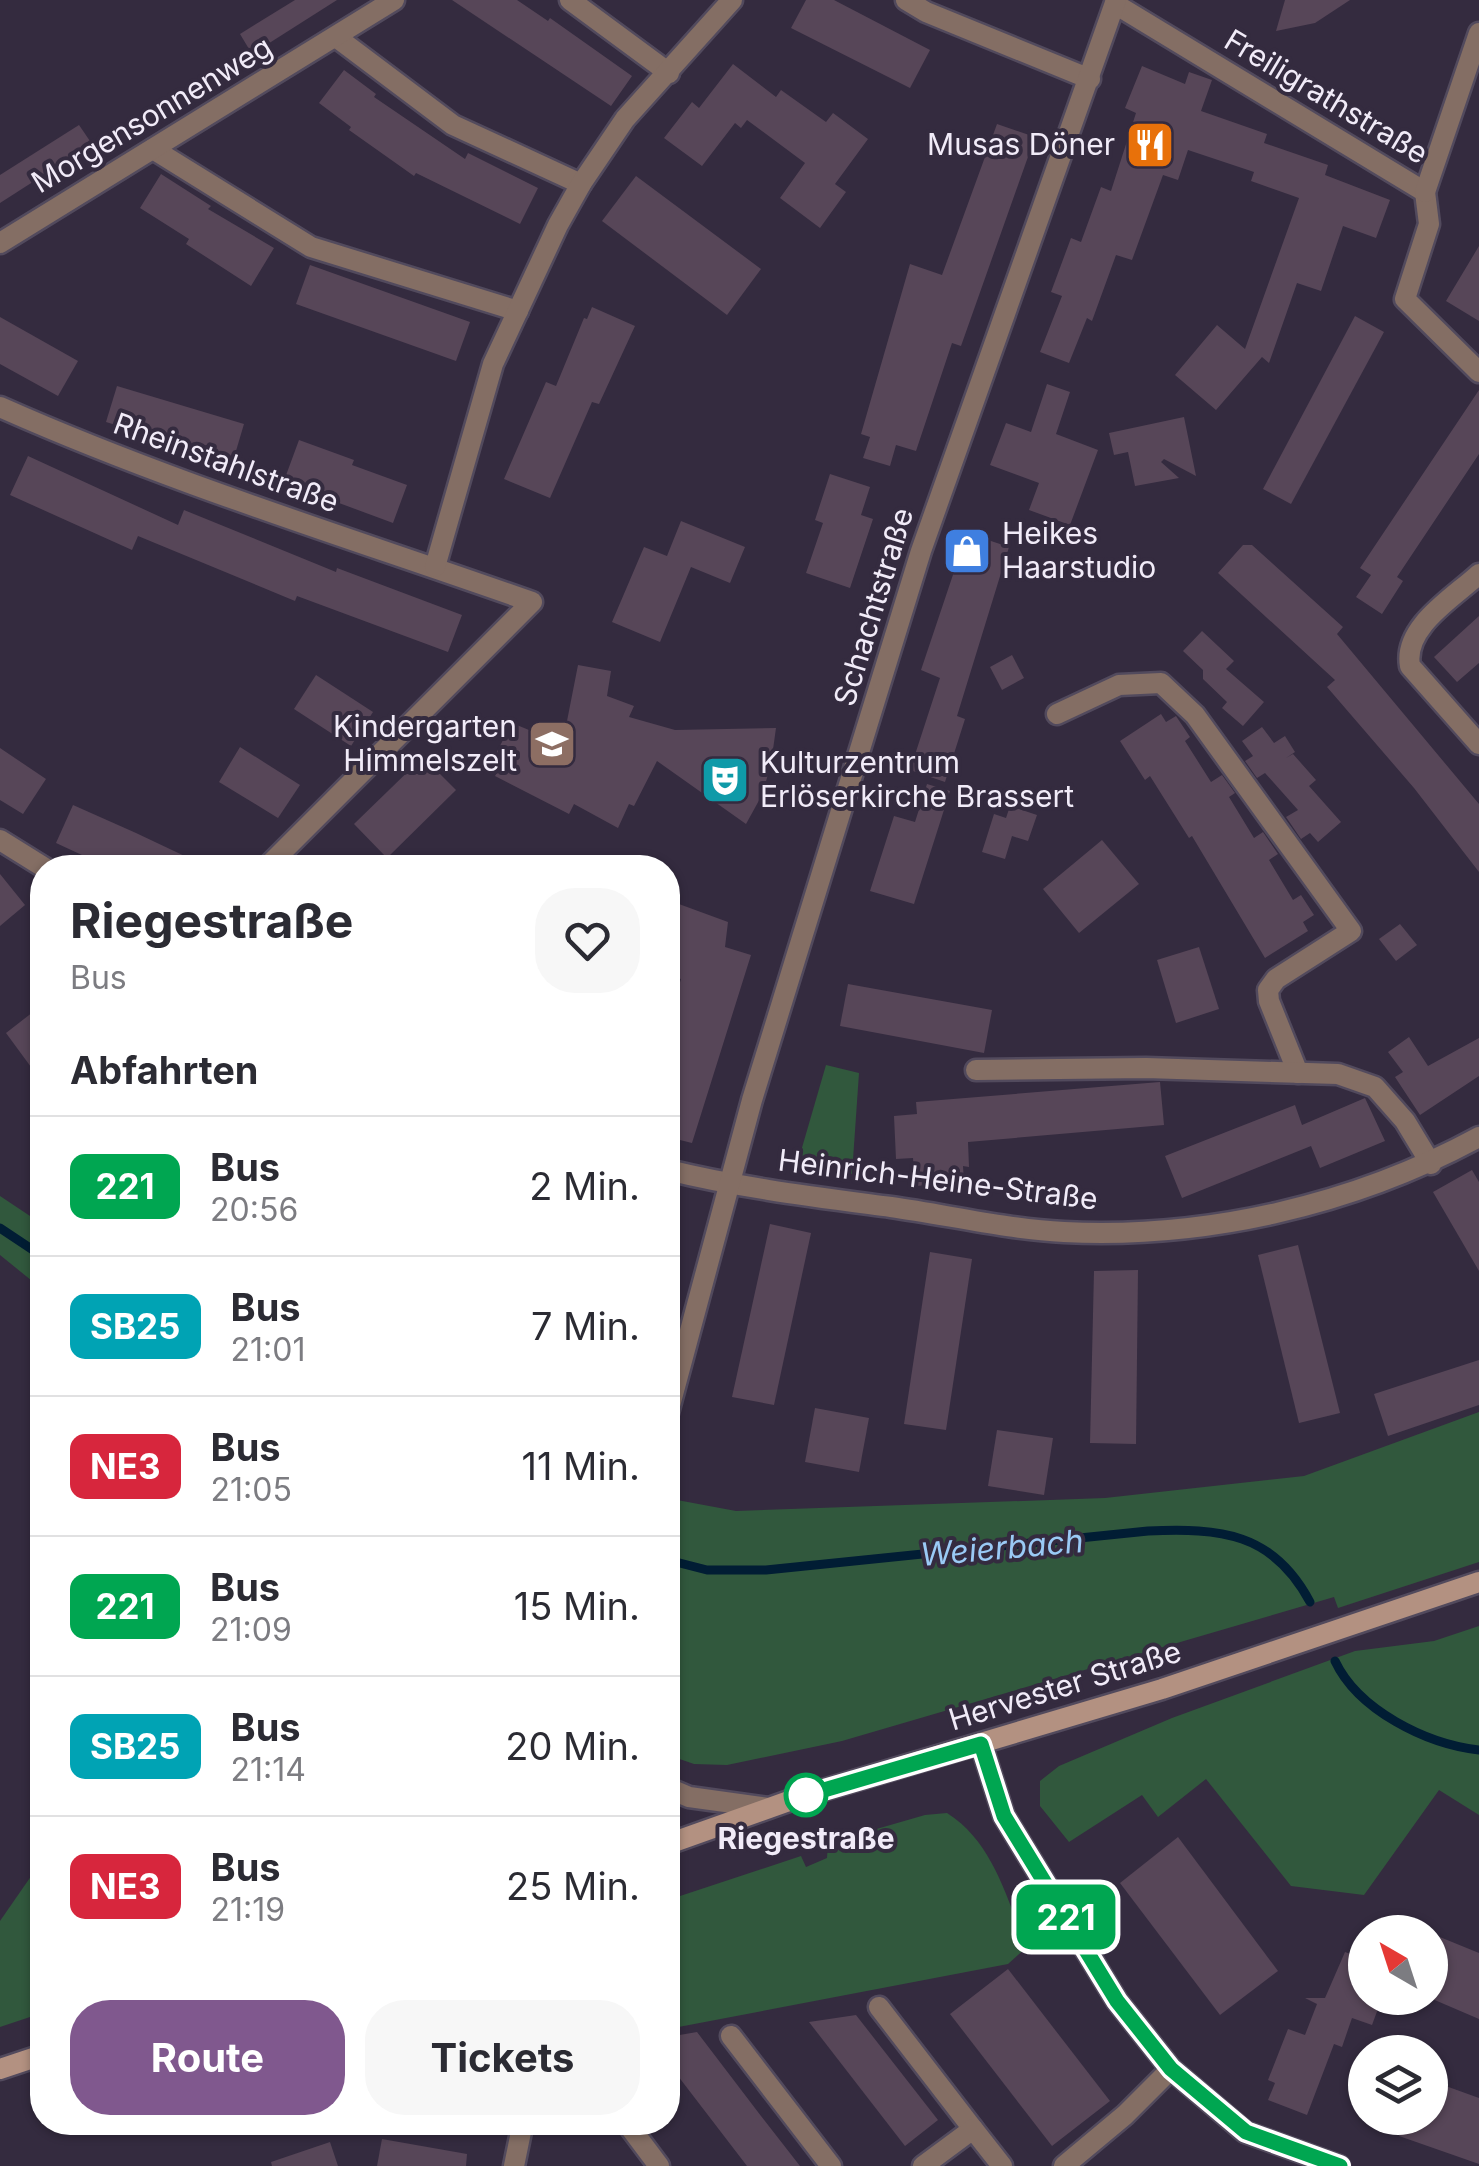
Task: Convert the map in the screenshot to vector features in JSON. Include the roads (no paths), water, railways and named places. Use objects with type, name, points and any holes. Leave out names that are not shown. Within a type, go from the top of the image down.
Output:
[{"type":"main road","name":"Hervester Straße","points":[[680,1840],[768,1808],[1230,1666],[1479,1582]]},
{"type":"main road","points":[[0,2069],[30,2058]]},
{"type":"street","name":"Morgensonnenweg","points":[[0,243],[394,0]]},
{"type":"street","points":[[570,0],[669,73]]},
{"type":"street","points":[[434,567],[493,364],[581,184],[625,119],[732,0]]},
{"type":"street","points":[[906,0],[926,12],[1090,79]]},
{"type":"street","name":"Schachtstraße","points":[[680,1368],[729,1184],[834,826],[922,551],[1115,2]]},
{"type":"street","name":"Freiligrathstraße","points":[[1115,2],[1425,192],[1429,224],[1406,299],[1479,372]]},
{"type":"street","points":[[1425,192],[1479,33]]},
{"type":"street","points":[[336,37],[453,125],[581,184]]},
{"type":"street","points":[[153,150],[311,247],[518,311]]},
{"type":"street","name":"Rheinstahlstraße","points":[[0,406],[83,444],[306,526],[532,602],[279,855]]},
{"type":"street","points":[[1479,574],[1415,633],[1407,651],[1410,666],[1479,744]]},
{"type":"street","points":[[1057,714],[1119,684],[1161,683],[1194,715],[1351,930],[1276,979],[1268,990],[1298,1073]]},
{"type":"street","points":[[0,840],[30,858]]},
{"type":"street","points":[[976,1070],[1146,1068],[1338,1074],[1375,1087],[1405,1121],[1430,1164]]},
{"type":"street","name":"Heinrich-Heine-Straße","points":[[680,1173],[729,1184],[1062,1232],[1142,1231],[1224,1222],[1325,1202],[1430,1164],[1479,1137]]},
{"type":"street","points":[[981,1744],[1004,1816],[1117,2001],[1171,2069],[1246,2132],[1340,2166]]},
{"type":"street","points":[[680,1793],[768,1808]]},
{"type":"street","points":[[880,2007],[1002,2166]]},
{"type":"street","points":[[731,2036],[832,2166]]},
{"type":"street","points":[[1064,2166],[1125,2115],[1171,2069]]},
{"type":"street","points":[[923,2166],[973,2129]]},
{"type":"street","points":[[504,2166],[507,2135]]},
{"type":"street","points":[[514,2166],[521,2135]]},
{"type":"street","points":[[636,2135],[659,2166]]},
{"type":"waterway","name":"Weierbach","points":[[0,1228],[30,1248]]},
{"type":"waterway","name":"Weierbach","points":[[680,1563],[707,1570],[766,1570],[1148,1531],[1198,1531],[1242,1539],[1261,1548],[1279,1561],[1310,1602]]},
{"type":"waterway","name":"Weierbach","points":[[1335,1661],[1360,1695],[1396,1722],[1437,1740],[1479,1750]]},
{"type":"place","name":"Musas Döner","points":[[1150,145]]},
{"type":"place","name":"Heikes Haarstudio","points":[[967,551]]},
{"type":"place","name":"Kindergarten Himmelszelt","points":[[552,744]]},
{"type":"place","name":"Kulturzentrum Erlöserkirche Brassert","points":[[725,780]]},
{"type":"place","name":"Riegestraße","points":[[806,1795]]}]
